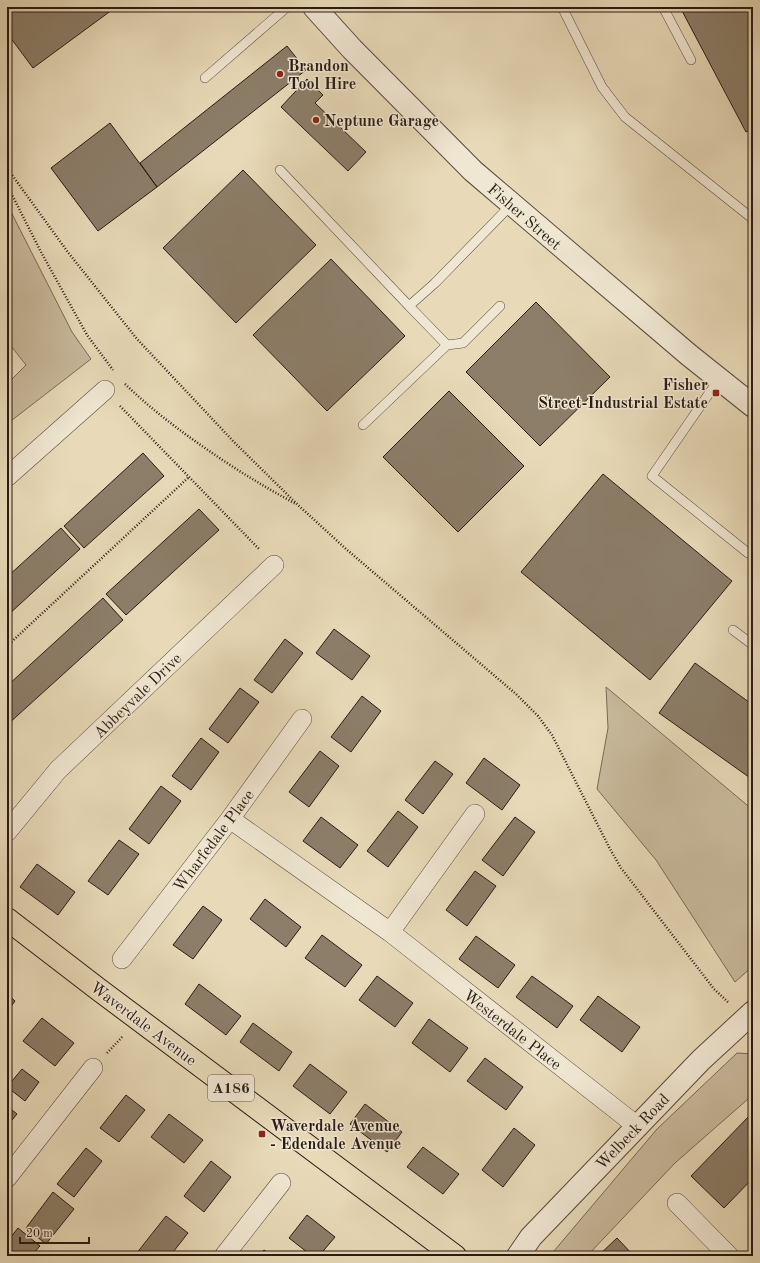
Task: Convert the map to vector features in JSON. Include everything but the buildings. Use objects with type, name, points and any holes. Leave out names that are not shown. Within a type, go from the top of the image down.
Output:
[{"type":"main road","name":"Waverdale Avenue","points":[[7,919],[455,1256]]},
{"type":"street","name":"Fisher Street","points":[[314,7],[352,49],[473,171],[689,355],[753,406]]},
{"type":"street","points":[[7,477],[105,390]]},
{"type":"street","name":"Abbeyvale Drive","points":[[7,832],[58,770],[274,565]]},
{"type":"street","name":"Wharfedale Place","points":[[122,959],[230,819],[302,719]]},
{"type":"street","points":[[390,932],[475,814]]},
{"type":"street","name":"Westerdale Place","points":[[230,819],[390,932],[637,1126]]},
{"type":"street","name":"Welbeck Road","points":[[518,1256],[531,1237],[637,1126],[701,1060],[749,1015]]},
{"type":"street","points":[[7,1178],[93,1068]]},
{"type":"street","points":[[224,1256],[281,1183]]},
{"type":"street","points":[[677,1203],[729,1256]]},
{"type":"lane","points":[[205,78],[287,7]]},
{"type":"lane","points":[[562,7],[602,87],[625,117],[753,218]]},
{"type":"lane","points":[[662,7],[692,60]]},
{"type":"lane","points":[[280,170],[447,345]]},
{"type":"lane","points":[[409,306],[435,283],[512,204]]},
{"type":"lane","points":[[363,425],[447,345],[463,343],[500,306]]},
{"type":"lane","points":[[719,379],[652,476],[748,553]]},
{"type":"lane","points":[[734,630],[753,645]]},
{"type":"path","points":[[7,168],[68,251],[136,339],[234,442],[298,505],[346,549],[516,694],[538,716],[552,735],[621,868],[714,989],[749,1015]]},
{"type":"path","points":[[7,185],[41,252],[87,335],[114,372]]},
{"type":"path","points":[[124,382],[162,416],[201,446],[269,490],[298,505]]},
{"type":"path","points":[[105,390],[274,565]]},
{"type":"path","points":[[7,646],[189,477]]},
{"type":"path","points":[[93,1068],[138,1019]]},
{"type":"shaded area","points":[[7,204],[72,332],[91,359],[7,424],[7,384],[26,365],[7,341]]},
{"type":"shaded area","points":[[606,687],[753,810],[753,966],[735,982],[656,860],[597,789],[608,728]]},
{"type":"shaded area","points":[[737,1053],[753,1054],[753,1096],[675,1163],[587,1256],[557,1256],[554,1251],[657,1129]]},
{"type":"place","name":"Brandon Tool Hire","points":[[280,74]]},
{"type":"place","name":"Neptune Garage","points":[[316,120]]},
{"type":"place","name":"Fisher Street-Industrial Estate","points":[[716,393]]},
{"type":"place","name":"Waverdale Avenue - Edendale Avenue","points":[[262,1134]]}]
